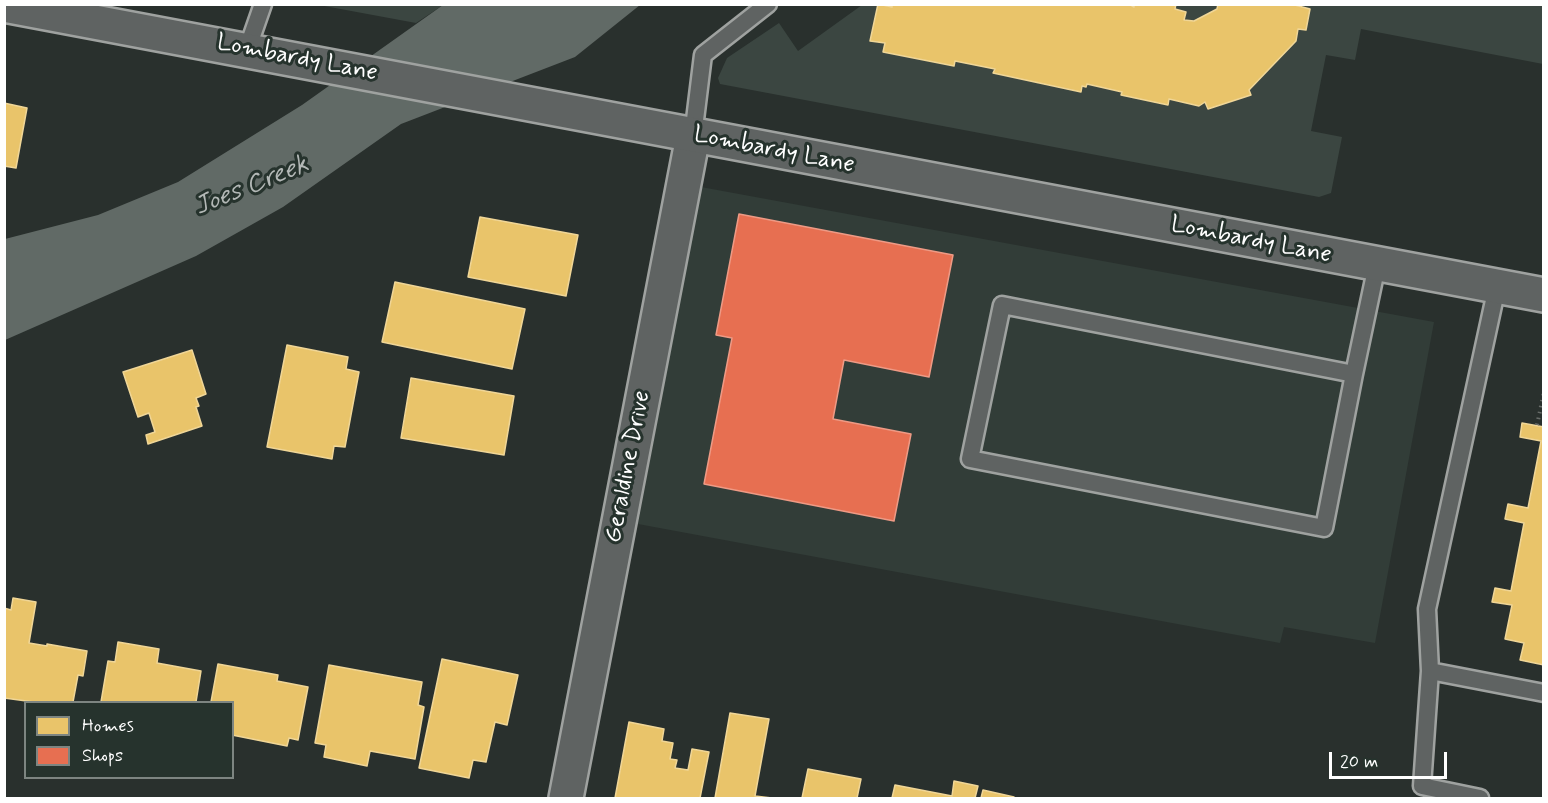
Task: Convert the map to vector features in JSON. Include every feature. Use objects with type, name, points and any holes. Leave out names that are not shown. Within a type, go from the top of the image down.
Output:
[{"type":"main road","name":"Lombardy Lane","points":[[4,4],[1544,296]]},
{"type":"main road","name":"Geraldine Drive","points":[[566,798],[693,136]]},
{"type":"lane","points":[[261,52],[263,4]]},
{"type":"lane","points":[[693,136],[703,55],[768,4]]},
{"type":"lane","points":[[1354,374],[1002,305],[970,459],[1324,528],[1377,265]]},
{"type":"lane","points":[[1480,798],[1421,792],[1430,671],[1427,609],[1497,287]]},
{"type":"lane","points":[[1430,671],[1544,693]]},
{"type":"path","points":[[1537,425],[1544,392]]},
{"type":"shaded area","points":[[319,5],[443,5],[416,23]]},
{"type":"shaded area","points":[[862,5],[1543,5],[1543,64],[1361,29],[1355,60],[1326,55],[1311,131],[1342,137],[1331,193],[1319,197],[720,84],[718,78],[727,58],[779,23],[798,51]]},
{"type":"shaded area","points":[[701,187],[1434,322],[1375,643],[1284,627],[1280,643],[638,524]]},
{"type":"water","name":"Joes Creek","points":[[443,5],[640,5],[575,57],[401,124],[283,207],[196,256],[5,340],[5,239],[98,215],[178,182],[302,105]]},
{"type":"building: Homes","points":[[878,4],[892,7],[892,4],[1129,4],[1134,7],[1134,4],[1176,4],[1175,9],[1186,12],[1184,20],[1194,21],[1217,9],[1218,4],[1291,4],[1310,9],[1306,30],[1298,29],[1296,41],[1249,90],[1251,95],[1208,109],[1205,102],[1199,106],[1169,99],[1168,105],[1121,95],[1122,92],[1087,84],[1086,87],[1082,86],[1081,92],[993,73],[995,69],[955,61],[954,66],[883,52],[885,43],[870,41]]},
{"type":"building: Homes","points":[[4,103],[27,108],[16,168],[4,166]]},
{"type":"building: Homes","points":[[480,217],[578,235],[566,296],[468,277]]},
{"type":"building: Homes","points":[[395,282],[525,309],[512,369],[382,342]]},
{"type":"building: Homes","points":[[287,345],[348,357],[346,369],[359,372],[345,447],[334,446],[332,459],[267,447]]},
{"type":"building: Homes","points":[[192,350],[206,394],[196,398],[199,406],[196,407],[202,426],[148,444],[146,435],[155,432],[149,413],[138,417],[123,372]]},
{"type":"building: Homes","points":[[411,378],[514,396],[504,455],[401,438]]},
{"type":"building: Homes","points":[[1522,423],[1544,427],[1544,665],[1520,660],[1524,643],[1505,639],[1512,605],[1492,602],[1495,588],[1511,591],[1524,523],[1505,519],[1508,504],[1528,508],[1541,441],[1520,437]]},
{"type":"building: Homes","points":[[13,598],[36,602],[29,643],[87,651],[83,676],[78,675],[73,701],[26,701],[4,698],[4,608],[11,610]]},
{"type":"building: Homes","points":[[118,642],[159,649],[157,663],[201,671],[196,701],[101,701],[108,661],[115,662]]},
{"type":"building: Homes","points":[[442,659],[518,675],[507,725],[495,722],[486,762],[473,760],[469,778],[419,768]]},
{"type":"building: Homes","points":[[218,664],[278,675],[277,681],[308,687],[298,740],[289,738],[287,746],[234,735],[234,701],[211,701]]},
{"type":"building: Homes","points":[[329,665],[422,682],[418,705],[424,707],[415,759],[370,751],[367,766],[324,757],[326,745],[315,743]]},
{"type":"building: Homes","points":[[730,713],[769,719],[755,796],[772,798],[715,798]]},
{"type":"building: Homes","points":[[629,722],[664,729],[662,741],[673,743],[670,759],[677,760],[675,768],[688,770],[692,749],[709,752],[700,798],[615,798]]},
{"type":"building: Homes","points":[[808,769],[861,779],[857,798],[802,798]]},
{"type":"building: Homes","points":[[954,781],[978,786],[975,798],[892,798],[895,785],[952,796]]},
{"type":"building: Homes","points":[[983,790],[1014,797],[1014,798],[981,798]]},
{"type":"building: Shops","points":[[739,214],[953,255],[929,377],[844,360],[833,419],[911,434],[894,521],[704,484],[732,338],[716,335]]}]
